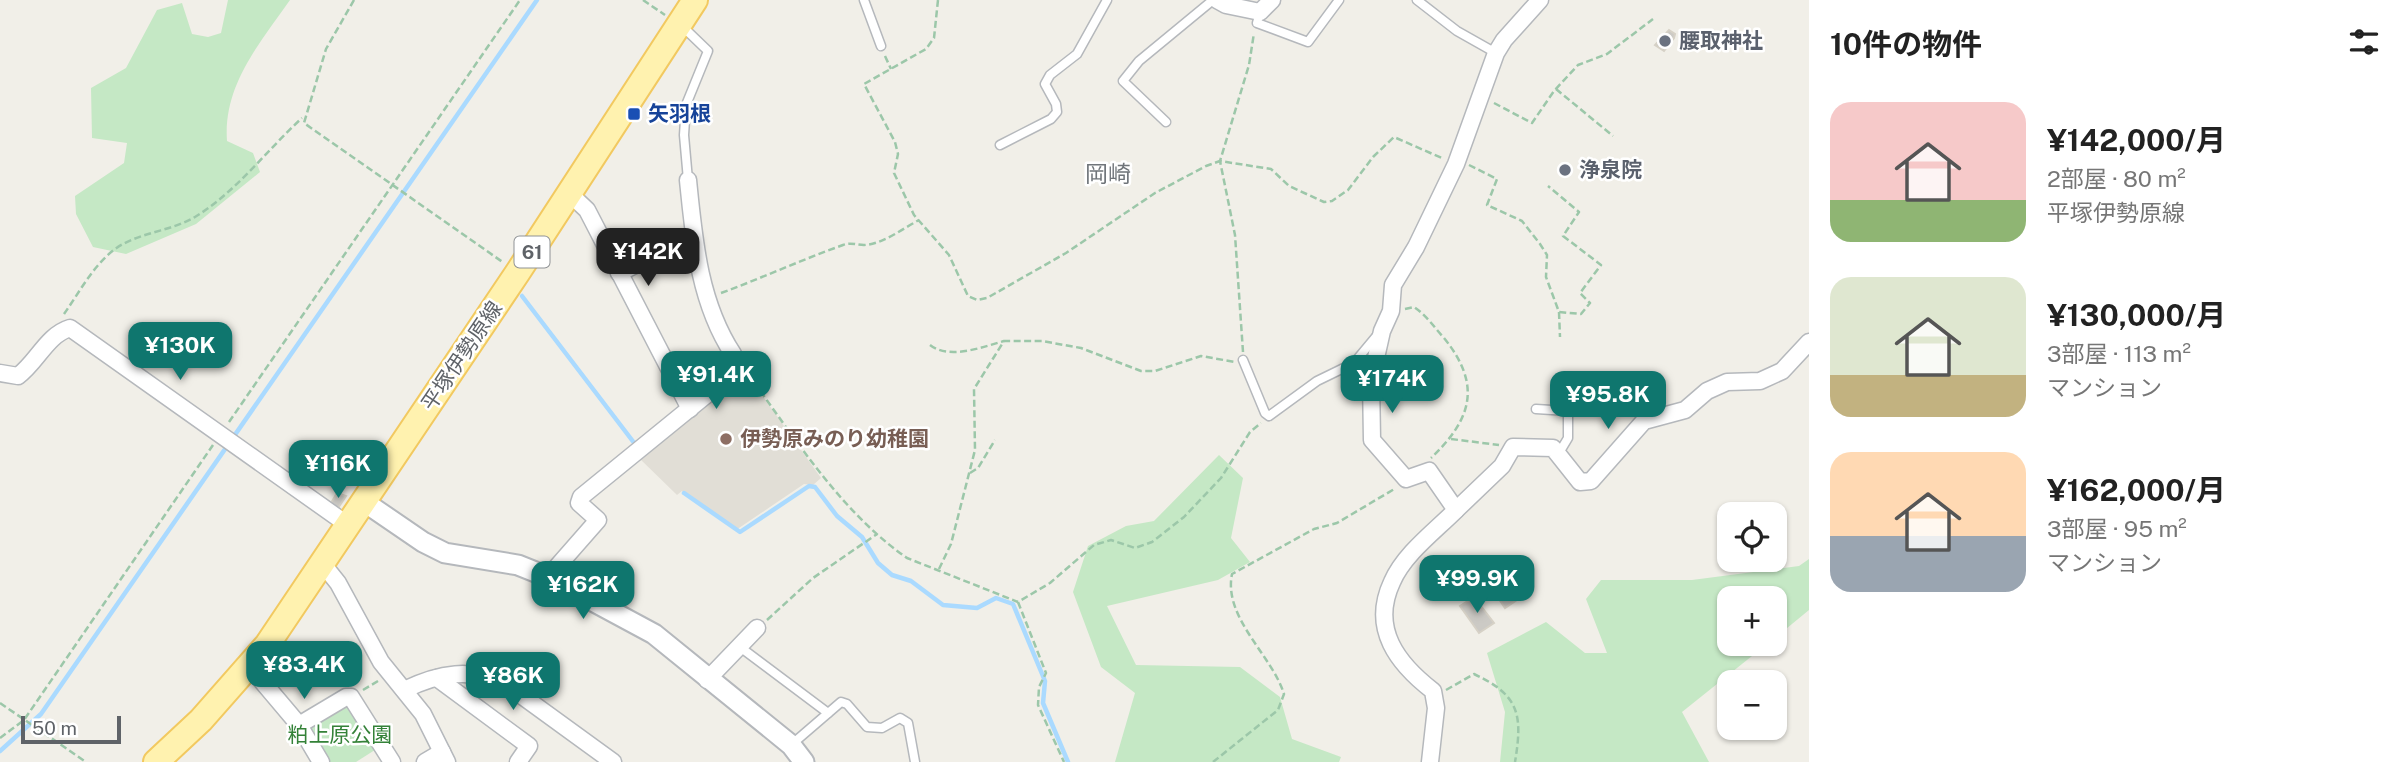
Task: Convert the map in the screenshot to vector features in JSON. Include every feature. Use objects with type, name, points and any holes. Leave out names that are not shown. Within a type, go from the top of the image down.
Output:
[{"type":"main road","name":"平塚伊勢原線","points":[[156,762],[250,667],[518,272],[695,0]]},
{"type":"street","points":[[1215,0],[1259,18],[1272,0]]},
{"type":"street","points":[[1457,510],[1429,471],[1406,480],[1372,440],[1371,380],[1382,331],[1391,311],[1393,285],[1416,247],[1457,162],[1496,53],[1504,40],[1540,0]]},
{"type":"street","points":[[548,577],[598,520],[579,503],[581,497],[634,450],[721,383],[715,369],[733,354],[717,330],[707,298],[693,236],[688,180]]},
{"type":"street","points":[[570,194],[587,211],[690,409]]},
{"type":"street","points":[[619,272],[693,236]]},
{"type":"street","points":[[0,373],[18,376],[31,366],[56,332],[70,328],[348,525]]},
{"type":"street","points":[[1430,762],[1436,708],[1433,691],[1406,671],[1389,645],[1386,612],[1391,583],[1405,562],[1502,466],[1513,447],[1553,448],[1580,482],[1591,481],[1644,421],[1685,410],[1707,391],[1727,382],[1760,382],[1782,371],[1809,342]]},
{"type":"street","points":[[363,501],[422,542],[445,553],[518,565],[548,577],[654,634],[792,745],[804,762]]},
{"type":"street","points":[[322,563],[338,583],[381,662],[423,714],[444,757],[425,762]]},
{"type":"street","points":[[708,680],[757,628]]},
{"type":"street","points":[[250,667],[299,725],[321,762]]},
{"type":"street","points":[[404,690],[465,671],[489,676],[507,685],[613,762]]},
{"type":"street","points":[[437,678],[529,746],[518,762]]},
{"type":"street","points":[[299,725],[346,697],[351,697],[392,762]]},
{"type":"lane","points":[[864,0],[881,46]]},
{"type":"lane","points":[[1000,145],[1051,119],[1057,113],[1056,104],[1045,84],[1050,75],[1077,54],[1107,0]]},
{"type":"lane","points":[[1166,122],[1123,81],[1139,61],[1215,0]]},
{"type":"lane","points":[[1259,18],[1308,42],[1339,0]]},
{"type":"lane","points":[[1416,0],[1457,31],[1496,53]]},
{"type":"lane","points":[[680,24],[708,51],[687,105],[684,135],[688,180]]},
{"type":"lane","points":[[1243,360],[1265,413],[1269,416],[1317,381],[1354,363],[1373,336],[1382,331]]},
{"type":"lane","points":[[1536,410],[1568,408],[1567,438],[1559,453]]},
{"type":"lane","points":[[740,647],[828,713]]},
{"type":"lane","points":[[792,745],[841,702],[847,704],[867,727],[882,727],[900,718],[908,723],[915,762]]},
{"type":"path","points":[[62,330],[61,318],[100,263],[123,244],[194,218],[240,181],[268,149],[302,118],[326,50],[354,0]]},
{"type":"path","points":[[0,738],[24,720],[395,186],[520,0]]},
{"type":"path","points":[[643,0],[680,24]]},
{"type":"path","points":[[938,0],[934,38],[926,49],[864,84],[895,142],[898,154],[894,173],[919,220],[949,255],[968,296],[977,300],[988,298],[1066,253],[1191,172],[1220,161],[1272,169],[1289,186],[1324,202],[1332,201],[1348,190],[1373,157],[1394,137],[1497,179],[1488,205],[1522,220],[1547,255],[1546,277],[1559,313],[1560,337]]},
{"type":"path","points":[[930,345],[937,351],[966,351],[1004,341],[1042,341],[1081,348],[1141,371],[1155,371],[1201,356],[1234,362],[1243,360],[1236,235],[1220,161],[1249,65],[1250,47],[1259,18]]},
{"type":"path","points":[[1482,96],[1532,123],[1556,89],[1578,65],[1607,54],[1653,19]]},
{"type":"path","points":[[881,46],[891,69]]},
{"type":"path","points":[[1556,89],[1613,136]]},
{"type":"path","points":[[302,118],[304,123],[518,272]]},
{"type":"path","points":[[1548,186],[1579,212],[1563,236],[1601,265],[1580,293],[1590,303],[1581,314],[1559,313]]},
{"type":"path","points":[[707,298],[781,272],[801,260],[849,243],[864,245],[887,238],[919,220]]},
{"type":"path","points":[[1391,311],[1414,307],[1423,314],[1451,347],[1468,377],[1470,399],[1451,439],[1423,466],[1423,472]]},
{"type":"path","points":[[939,569],[951,544],[975,450],[974,390],[1004,341]]},
{"type":"path","points":[[733,354],[842,499],[877,534],[907,558],[1018,602],[1046,673],[1039,687],[1038,705],[1063,762]]},
{"type":"path","points":[[1018,602],[1050,583],[1094,545],[1111,540],[1135,548],[1152,542],[1184,517],[1221,478],[1250,432],[1269,416]]},
{"type":"path","points":[[1451,439],[1513,447]]},
{"type":"path","points":[[970,473],[978,468],[995,440]]},
{"type":"path","points":[[1213,762],[1278,710],[1284,694],[1280,681],[1240,618],[1230,583],[1232,574],[1314,529],[1337,523],[1406,480]]},
{"type":"path","points":[[757,628],[813,578],[877,534]]},
{"type":"path","points":[[351,697],[390,673]]},
{"type":"path","points":[[1434,697],[1474,674],[1505,691],[1515,705],[1515,762]]},
{"type":"path","points":[[0,703],[86,762]]},
{"type":"shaded area","name":"伊勢原みのり幼稚園","points":[[747,374],[821,478],[813,485],[804,484],[736,530],[682,491],[677,495],[639,458]]},
{"type":"green space","points":[[228,0],[290,0],[256,49],[237,83],[227,121],[227,141],[253,153],[260,172],[196,224],[126,254],[93,247],[76,214],[75,196],[124,163],[127,143],[92,138],[91,88],[126,68],[157,10],[182,3],[192,34],[208,37],[221,33]]},
{"type":"green space","points":[[1219,455],[1243,478],[1231,538],[1250,562],[1218,580],[1107,606],[1136,665],[1240,667],[1280,697],[1292,739],[1341,757],[1339,762],[1115,762],[1135,693],[1101,667],[1073,592],[1088,546],[1126,526],[1154,521]]},
{"type":"green space","points":[[1809,559],[1809,610],[1787,628],[1787,586],[1717,586],[1717,656],[1752,656],[1734,670],[1717,670],[1717,684],[1682,712],[1709,762],[1500,762],[1505,712],[1487,653],[1546,622],[1585,653],[1607,653],[1586,599],[1601,580],[1692,580],[1753,572],[1787,572],[1787,568],[1799,566]]},
{"type":"green space","name":"粕上原公園","points":[[345,702],[378,748],[356,762],[326,762],[308,732],[309,725]]},
{"type":"building","name":"腰取神社","points":[[1669,30],[1675,34],[1664,51],[1655,45]]},
{"type":"building","points":[[337,493],[346,496],[338,508],[331,503]]},
{"type":"building","points":[[1514,567],[1530,591],[1505,608],[1489,584]]},
{"type":"building","points":[[1474,597],[1494,623],[1479,633],[1460,606]]},
{"type":"waterway","points":[[0,751],[41,714],[537,0]]},
{"type":"waterway","points":[[522,296],[638,448]]},
{"type":"waterway","points":[[684,493],[740,532],[809,486],[815,487],[837,516],[862,537],[878,563],[892,575],[911,581],[943,605],[977,608],[996,598],[1013,604],[1045,681],[1043,703],[1068,762]]},
{"type":"place","name":"腰取神社","points":[[1665,41]]},
{"type":"place","name":"矢羽根","points":[[634,114]]},
{"type":"place","name":"浄泉院","points":[[1565,170]]},
{"type":"place","name":"伊勢原みのり幼稚園","points":[[726,439]]},
{"type":"district","name":"岡崎","points":[[1108,174]]}]
